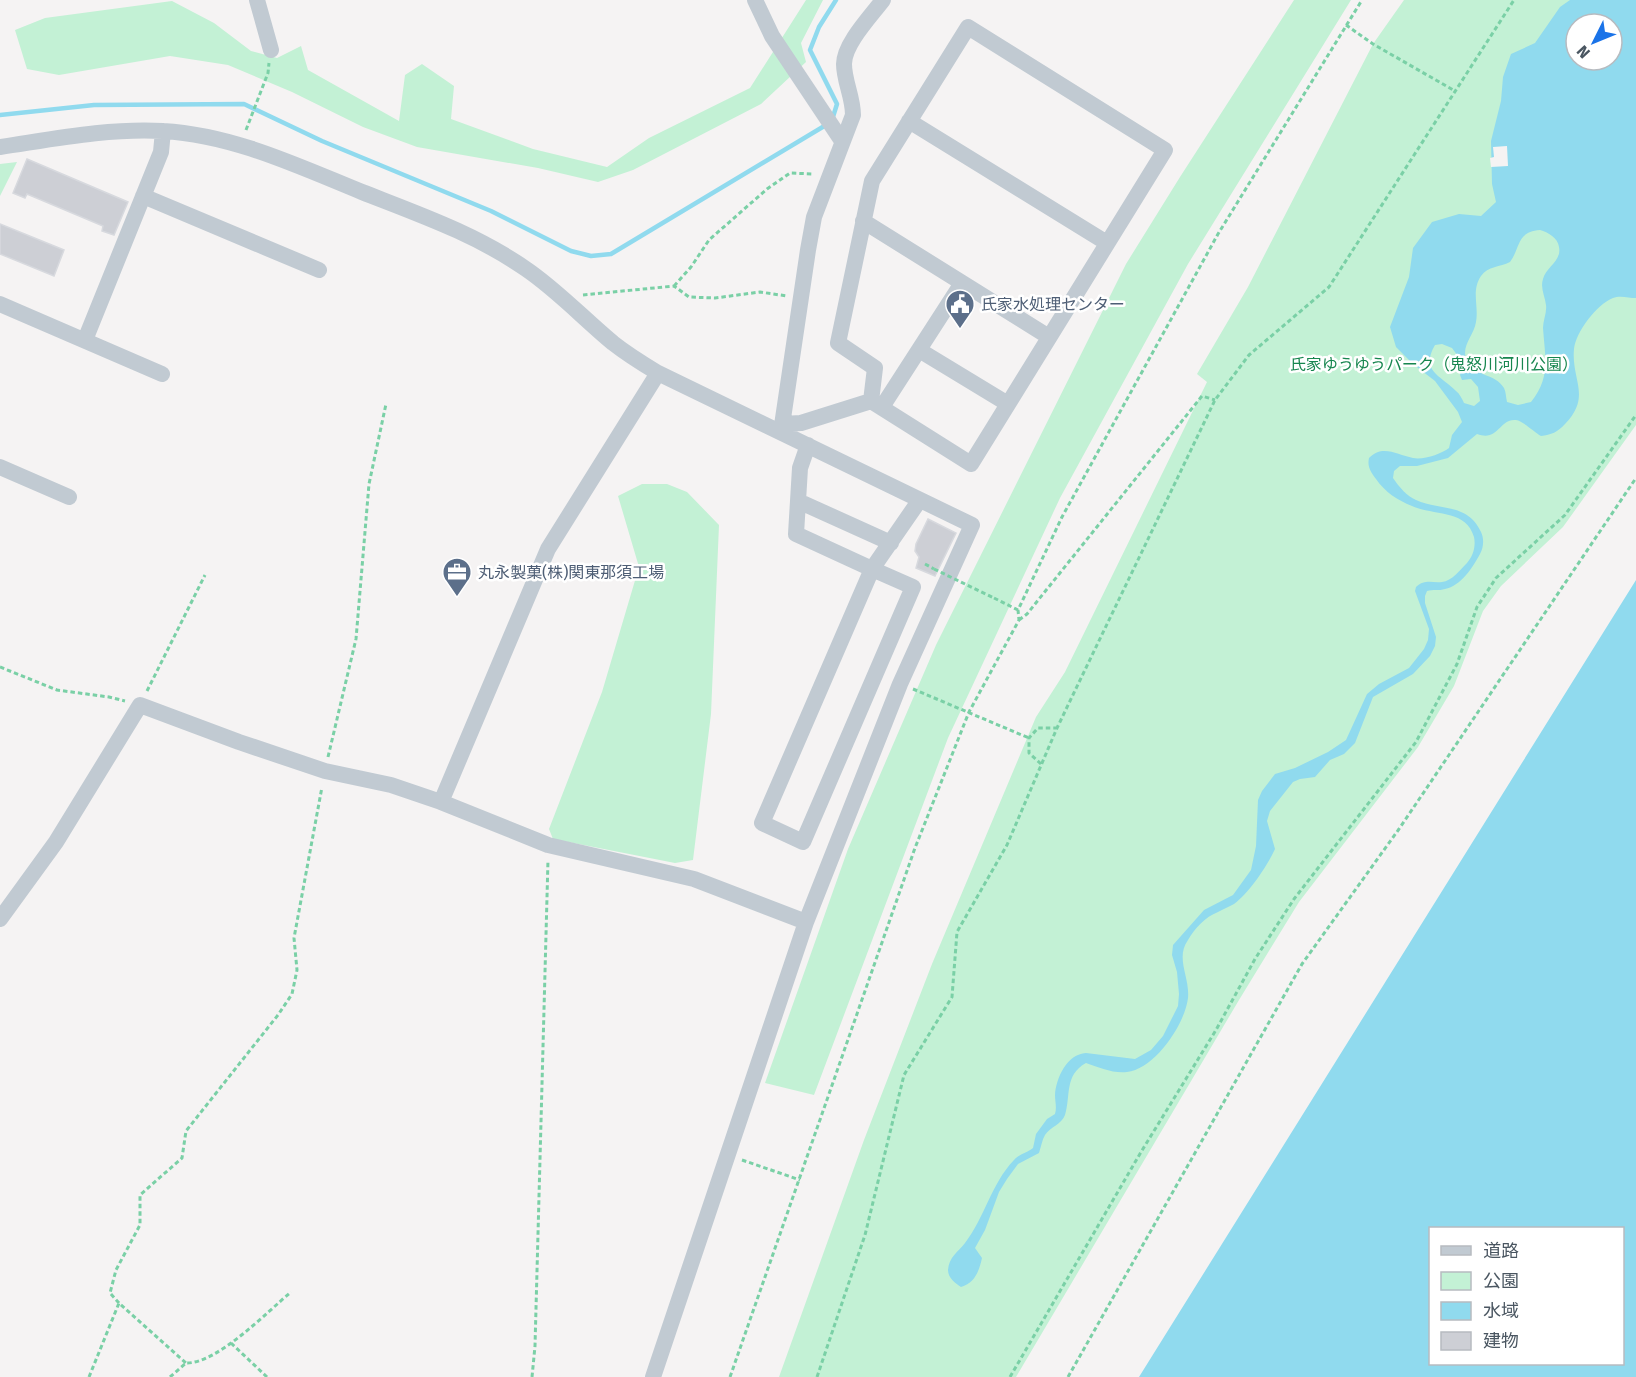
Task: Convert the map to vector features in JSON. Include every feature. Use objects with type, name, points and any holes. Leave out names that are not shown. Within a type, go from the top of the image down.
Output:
[{"type":"street","points":[[257,0],[271,50]]},
{"type":"street","points":[[755,0],[772,36],[838,136]]},
{"type":"street","points":[[782,428],[814,217],[828,179],[838,136],[853,115],[844,64],[846,51],[883,0]]},
{"type":"street","points":[[968,27],[1165,150],[971,464],[877,404],[875,368],[838,343],[872,181],[968,27]]},
{"type":"street","points":[[909,121],[1107,243]]},
{"type":"street","points":[[0,147],[119,131],[163,131],[205,136],[240,145],[446,225],[498,250],[529,271],[614,344],[658,373],[782,428],[808,445],[972,525],[900,684],[806,922],[653,1377]]},
{"type":"street","points":[[85,340],[161,152],[163,131]]},
{"type":"street","points":[[143,196],[319,270]]},
{"type":"street","points":[[863,221],[1049,337]]},
{"type":"street","points":[[782,428],[877,404],[919,350],[962,283]]},
{"type":"street","points":[[0,304],[162,374]]},
{"type":"street","points":[[919,350],[1008,404]]},
{"type":"street","points":[[441,802],[548,549],[658,373]]},
{"type":"street","points":[[808,445],[800,468],[796,534],[872,569],[912,587],[803,842],[762,823],[872,569],[919,501]]},
{"type":"street","points":[[0,467],[69,497]]},
{"type":"street","points":[[798,501],[891,543]]},
{"type":"street","points":[[0,919],[56,842],[140,705],[325,771],[391,785],[441,802],[548,845],[694,879],[806,922]]},
{"type":"path","points":[[1019,620],[1018,610],[1062,517],[1218,234],[1362,0]]},
{"type":"path","points":[[817,1377],[865,1235],[904,1075],[952,997],[957,932],[1006,845],[1057,728],[1215,400],[1249,355],[1329,287],[1514,0]]},
{"type":"path","points":[[1346,25],[1373,44],[1455,91]]},
{"type":"path","points":[[246,129],[267,73]]},
{"type":"path","points":[[674,286],[691,267],[709,240],[767,189],[790,173],[811,173],[828,179]]},
{"type":"path","points":[[578,296],[674,286],[689,297],[715,298],[760,292],[801,298]]},
{"type":"path","points":[[730,1377],[915,848],[969,712],[1019,620],[1028,614],[1202,396],[1215,400]]},
{"type":"path","points":[[186,1363],[110,1293],[116,1270],[140,1226],[140,1195],[182,1158],[186,1131],[292,994],[297,970],[294,938],[325,771],[356,639],[369,484],[386,404]]},
{"type":"path","points":[[1010,1377],[1141,1152],[1216,1030],[1255,958],[1294,899],[1416,742],[1457,664],[1477,607],[1496,578],[1565,515],[1636,415]]},
{"type":"path","points":[[1068,1377],[1302,964],[1399,829],[1636,478]]},
{"type":"path","points":[[925,564],[1018,610]]},
{"type":"path","points":[[0,667],[57,690],[109,697],[140,705],[205,575]]},
{"type":"path","points":[[900,684],[1029,738]]},
{"type":"path","points":[[1041,764],[1029,753],[1029,738],[1038,728],[1057,728]]},
{"type":"path","points":[[532,1377],[535,1346],[548,845]]},
{"type":"path","points":[[729,1155],[800,1180]]},
{"type":"path","points":[[170,1377],[186,1363],[197,1363],[231,1343],[291,1292]]},
{"type":"path","points":[[89,1377],[119,1303]]},
{"type":"path","points":[[231,1343],[267,1377]]},
{"type":"green space","points":[[806,0],[823,0],[801,43],[806,62],[761,104],[633,170],[598,182],[538,168],[417,147],[363,127],[292,92],[228,65],[170,56],[59,75],[27,69],[15,30],[45,18],[172,1],[214,23],[251,51],[277,58],[301,46],[308,70],[399,121],[405,75],[422,64],[454,86],[451,119],[533,149],[607,167],[649,138],[750,88]]},
{"type":"green space","points":[[1294,0],[1351,0],[1188,264],[1060,498],[948,738],[814,1095],[765,1083],[848,849],[936,645],[1126,264]]},
{"type":"green space","name":"氏家ゆうゆうパーク（鬼怒川河川公園）","points":[[1404,0],[1636,0],[1636,425],[1563,527],[1501,586],[1483,611],[1454,686],[1418,747],[1299,902],[1016,1377],[779,1377],[864,1140],[932,964],[1036,717],[1065,672],[1207,382],[1197,374],[1248,287],[1373,44]]},
{"type":"green space","points":[[17,162],[0,196],[0,164]]},
{"type":"green space","points":[[642,484],[667,484],[687,492],[719,525],[711,714],[693,860],[675,863],[553,839],[549,829],[602,692],[639,567],[618,496]]},
{"type":"water","points":[[1570,0],[1636,0],[1636,298],[1613,298],[1600,307],[1583,327],[1574,349],[1579,396],[1577,405],[1573,414],[1560,429],[1541,436],[1522,422],[1510,420],[1495,433],[1484,436],[1477,434],[1448,458],[1417,466],[1400,466],[1394,471],[1393,478],[1409,496],[1468,516],[1475,522],[1483,537],[1480,554],[1461,580],[1443,590],[1427,591],[1425,603],[1436,637],[1430,656],[1413,674],[1373,697],[1355,743],[1344,754],[1330,760],[1315,777],[1293,782],[1270,811],[1267,821],[1275,849],[1263,871],[1240,899],[1201,923],[1184,947],[1183,961],[1188,998],[1181,1020],[1167,1044],[1148,1063],[1138,1069],[1117,1072],[1086,1063],[1074,1074],[1065,1115],[1045,1135],[1039,1153],[1018,1164],[999,1192],[985,1230],[975,1248],[982,1258],[978,1272],[970,1283],[961,1287],[949,1275],[950,1262],[972,1233],[1006,1169],[1016,1158],[1033,1148],[1036,1134],[1047,1119],[1055,1114],[1056,1088],[1060,1075],[1068,1062],[1079,1054],[1086,1053],[1135,1059],[1151,1050],[1163,1036],[1178,1006],[1179,994],[1177,972],[1172,955],[1173,945],[1204,910],[1233,895],[1251,870],[1256,846],[1258,800],[1262,791],[1275,774],[1295,768],[1328,752],[1346,740],[1367,694],[1379,684],[1409,668],[1424,649],[1429,629],[1415,591],[1416,587],[1425,582],[1449,580],[1467,563],[1472,554],[1475,544],[1474,537],[1464,522],[1448,515],[1407,504],[1387,492],[1369,467],[1369,458],[1385,451],[1417,458],[1437,454],[1449,448],[1452,435],[1462,422],[1458,412],[1435,381],[1396,347],[1390,327],[1409,277],[1413,248],[1432,222],[1459,214],[1481,216],[1496,202],[1492,184],[1491,141],[1501,101],[1503,77],[1511,54],[1535,43],[1560,7]],"holes":[[[1540,230],[1557,241],[1559,252],[1542,282],[1546,308],[1543,328],[1544,376],[1531,402],[1518,405],[1507,402],[1505,390],[1500,383],[1471,366],[1467,361],[1465,351],[1475,327],[1476,287],[1481,276],[1491,268],[1510,262],[1523,237],[1532,231]],[[1442,344],[1452,348],[1463,363],[1460,375],[1462,380],[1471,379],[1478,387],[1480,401],[1474,406],[1464,403],[1457,392],[1431,367],[1431,354],[1435,345]]]},
{"type":"water","points":[[1636,580],[1636,1377],[1139,1377]]},
{"type":"pier","points":[[1507,146],[1508,166],[1491,167],[1490,158],[1494,157],[1493,147]]},
{"type":"building","points":[[27,159],[128,202],[114,235],[102,231],[103,226],[27,194],[25,198],[13,193]]},
{"type":"building","points":[[0,224],[64,250],[54,276],[0,254]]},
{"type":"building","points":[[928,519],[956,533],[935,576],[916,568],[919,557],[915,551],[916,544]]},
{"type":"waterway","points":[[832,120],[837,104],[810,50],[819,27],[836,0]]},
{"type":"waterway","points":[[0,115],[94,105],[244,104],[322,141],[491,211],[571,251],[591,256],[611,254],[826,125]]},
{"type":"place","name":"氏家水処理センター","points":[[960,330]]},
{"type":"place","name":"丸永製菓(株)関東那須工場","points":[[457,598]]}]
